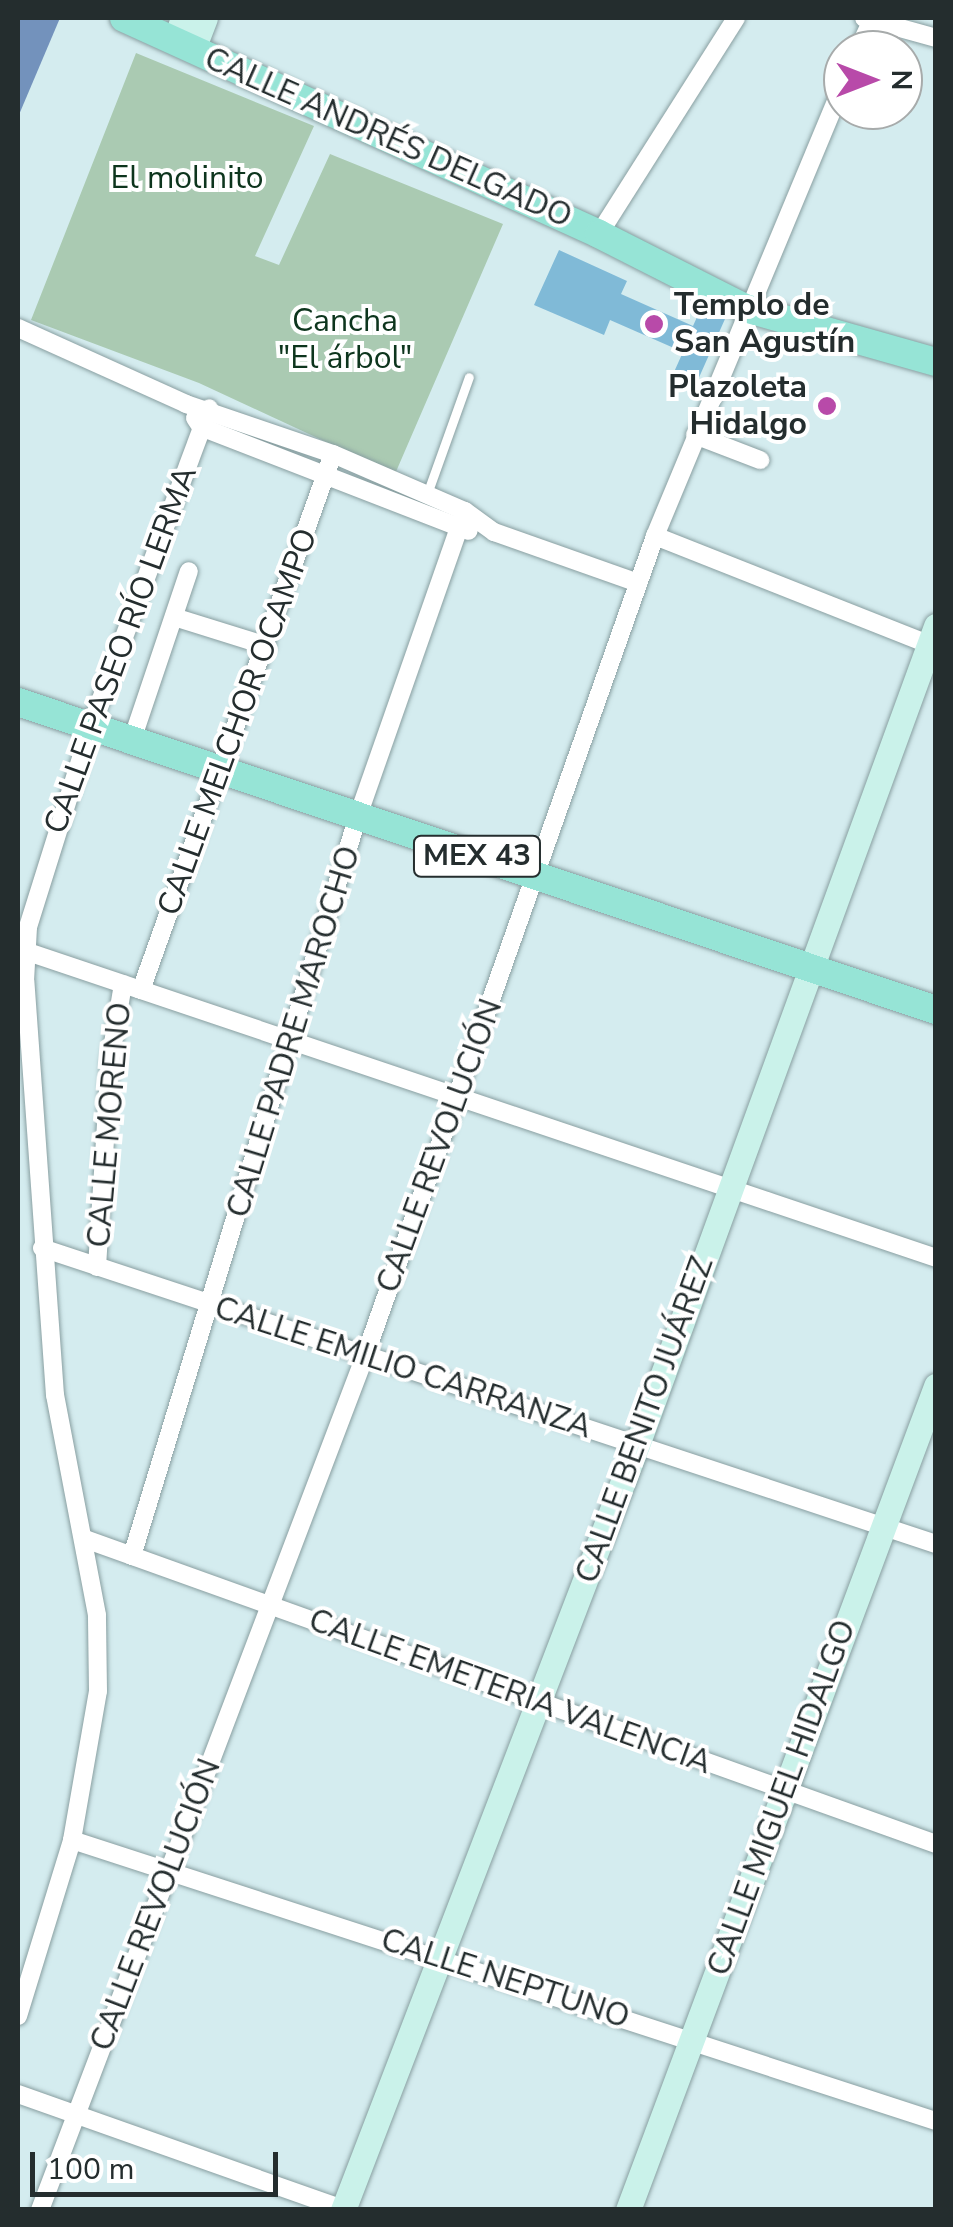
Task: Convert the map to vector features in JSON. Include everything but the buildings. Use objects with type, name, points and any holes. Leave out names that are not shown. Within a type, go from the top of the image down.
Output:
[{"type":"main road","name":"CALLE ANDRÉS DELGADO","points":[[124,18],[184,36],[599,234],[744,308],[936,362]]},
{"type":"main road","name":"MEX 43","points":[[18,702],[936,1010]]},
{"type":"street","points":[[184,36],[205,18]]},
{"type":"street","points":[[599,234],[736,18]]},
{"type":"street","points":[[868,19],[936,38]]},
{"type":"street","name":"CALLE REVOLUCIÓN","points":[[40,2210],[365,1356],[538,876],[655,536],[744,308],[823,130]]},
{"type":"street","points":[[18,328],[186,404],[209,408],[333,454],[465,511],[494,532],[638,583]]},
{"type":"street","points":[[186,404],[201,428],[458,531],[494,532]]},
{"type":"street","name":"CALLE PASEO RÍO LERMA","points":[[18,2016],[72,1840],[98,1690],[85,1539],[55,1395],[42,1248],[25,952],[32,903],[90,726],[209,408]]},
{"type":"street","points":[[694,435],[760,460]]},
{"type":"street","name":"CALLE MELCHOR OCAMPO","points":[[132,986],[224,771],[333,454]]},
{"type":"street","name":"CALLE PADRE MAROCHO","points":[[132,1556],[358,816],[465,511]]},
{"type":"street","points":[[655,536],[933,639]]},
{"type":"street","points":[[132,740],[189,571]]},
{"type":"street","points":[[174,616],[266,646]]},
{"type":"street","name":"CALLE BENITO JUÁREZ","points":[[343,2209],[637,1446],[808,967],[933,639]]},
{"type":"street","points":[[25,952],[732,1185],[936,1258]]},
{"type":"street","name":"CALLE MORENO","points":[[97,1267],[110,1062],[132,986]]},
{"type":"street","name":"CALLE EMILIO CARRANZA","points":[[42,1248],[936,1544]]},
{"type":"street","name":"CALLE MIGUEL HIDALGO","points":[[628,2210],[936,1386]]},
{"type":"street","name":"CALLE EMETERIA VALENCIA","points":[[85,1539],[936,1844]]},
{"type":"street","name":"CALLE NEPTUNO","points":[[72,1840],[169,1868],[936,2120]]},
{"type":"street","points":[[18,2094],[343,2209]]},
{"type":"lane","points":[[426,494],[469,377]]},
{"type":"green space","points":[[136,53],[314,126],[255,256],[279,265],[330,154],[503,224],[395,474],[199,383],[31,320]]},
{"type":"water","points":[[18,18],[60,18],[18,117]]},
{"type":"place","name":"Templo de San Agustín","points":[[654,324]]},
{"type":"place","name":"Plazoleta Hidalgo","points":[[827,406]]},
{"type":"park label","name":"El molinito","points":[[187,178]]},
{"type":"park label","name":"Cancha \"El árbol\"","points":[[345,340]]}]
